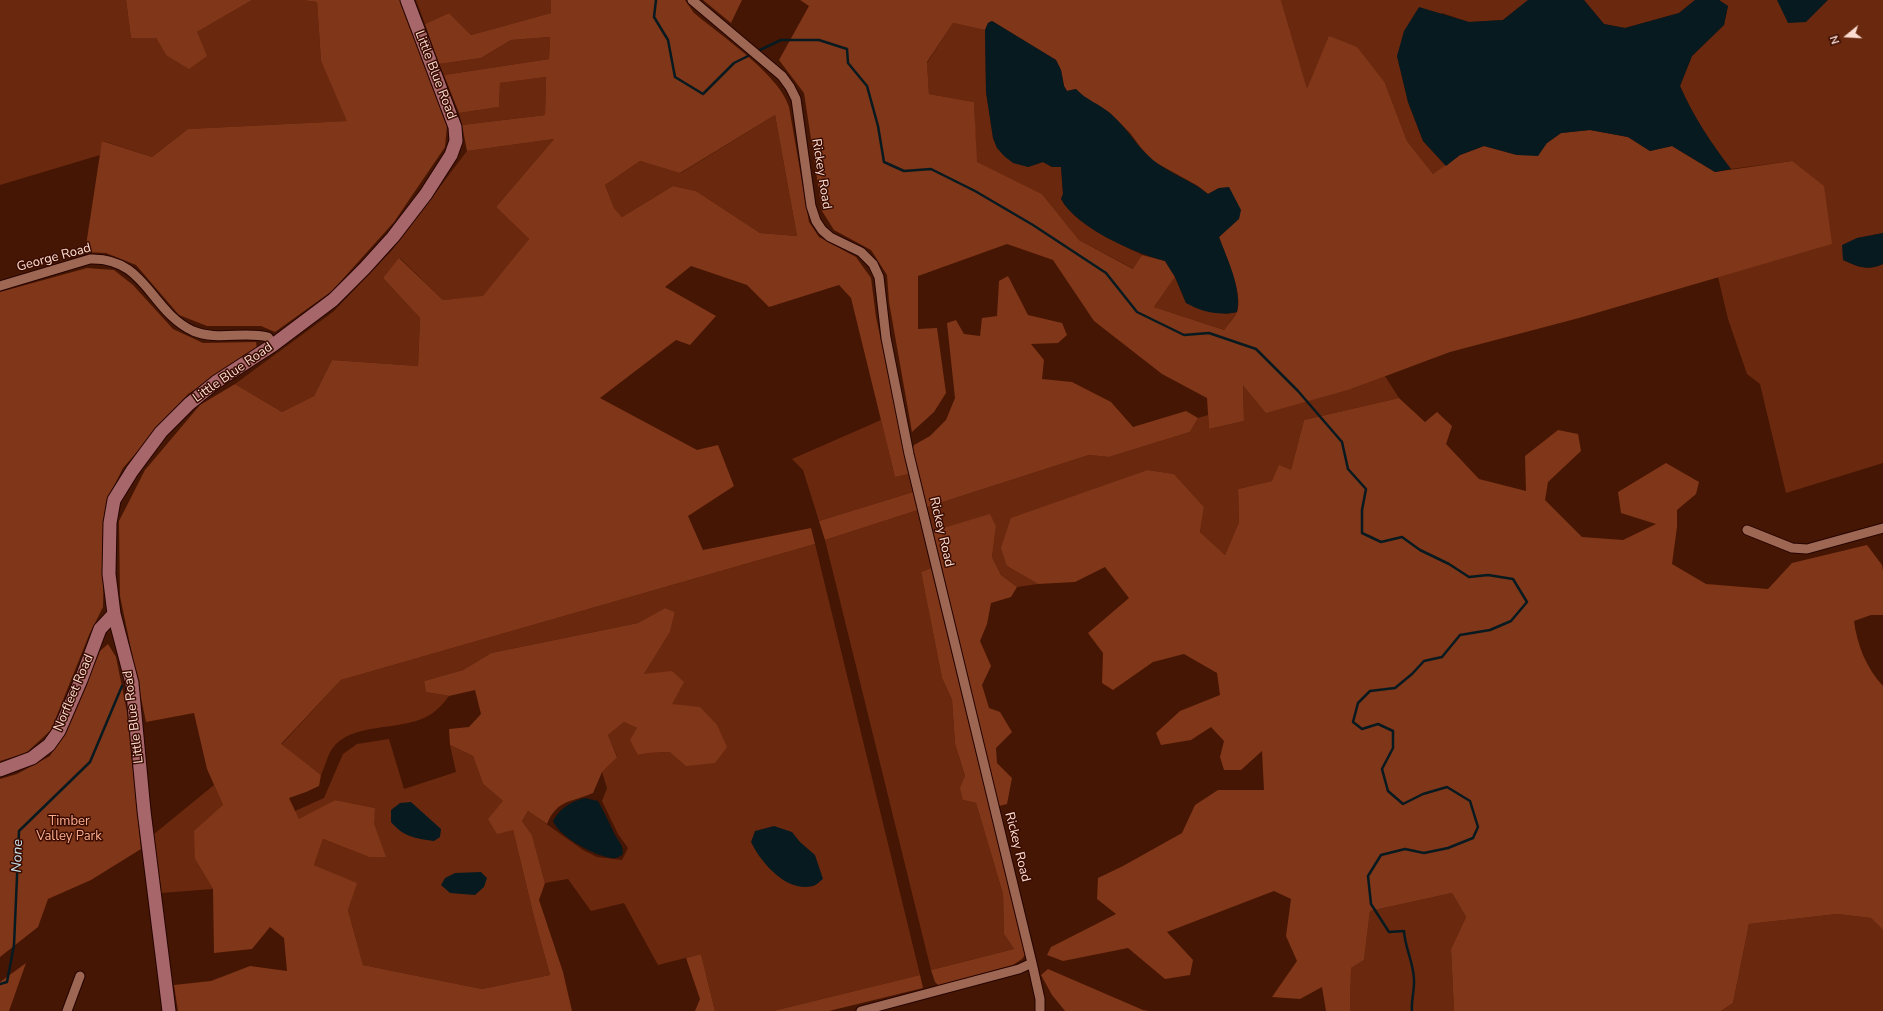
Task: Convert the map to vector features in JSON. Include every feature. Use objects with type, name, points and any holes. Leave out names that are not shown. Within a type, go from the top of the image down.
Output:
[{"type":"street","name":"Little Blue Road","points":[[169,1011],[144,811],[133,691],[114,614],[109,574],[110,523],[114,500],[132,471],[161,432],[189,404],[216,382],[273,345],[333,300],[364,270],[393,237],[426,194],[451,155],[456,141],[455,127],[407,0]]},
{"type":"street","name":"Rickey Road","points":[[692,0],[782,76],[790,87],[796,99],[811,206],[816,220],[822,230],[830,237],[861,252],[866,256],[873,264],[879,277],[886,338],[909,454],[1032,963],[1040,999],[1040,1011]]},
{"type":"street","name":"George Road","points":[[0,286],[90,259],[113,261],[129,269],[173,317],[193,330],[216,336],[258,334],[268,337],[273,345]]},
{"type":"street","points":[[1747,530],[1792,548],[1807,549],[1883,528]]},
{"type":"street","name":"Norfleet Road","points":[[0,770],[32,758],[49,745],[59,731],[81,680],[100,629],[114,614]]},
{"type":"street","points":[[861,1011],[1019,969],[1032,963]]},
{"type":"street","points":[[67,1011],[80,976]]},
{"type":"shaded area","points":[[0,0],[126,0],[131,38],[156,38],[166,55],[197,32],[252,0],[302,0],[317,2],[321,61],[348,121],[188,129],[152,157],[103,141],[100,155],[0,185]]},
{"type":"shaded area","points":[[416,0],[551,0],[551,13],[471,35],[449,13],[425,24]]},
{"type":"shaded area","points":[[1281,0],[1528,0],[1503,20],[1469,22],[1442,13],[1397,56],[1408,102],[1423,141],[1446,166],[1433,174],[1407,141],[1385,83],[1307,90]]},
{"type":"shaded area","points":[[1584,0],[1695,0],[1679,13],[1625,28],[1604,24]]},
{"type":"shaded area","points":[[1719,0],[1883,0],[1883,233],[1857,238],[1843,260],[1853,265],[1868,268],[1883,264],[1883,463],[1786,493],[1760,384],[1747,374],[1728,319],[1718,277],[1831,244],[1792,161],[1731,169],[1703,129],[1680,86],[1692,56],[1724,25],[1728,6]]},
{"type":"shaded area","points":[[953,23],[985,30],[986,92],[993,138],[997,148],[1028,167],[1043,162],[1052,167],[1061,167],[1063,194],[1061,199],[1068,209],[1086,225],[1097,232],[1142,255],[1134,269],[1079,240],[1042,194],[976,162],[974,102],[929,94],[927,63]]},
{"type":"shaded area","points":[[550,37],[549,59],[444,75],[439,64],[481,58],[511,40]]},
{"type":"shaded area","points":[[546,77],[545,115],[462,125],[459,113],[499,107],[500,83]]},
{"type":"shaded area","points":[[775,115],[797,236],[760,233],[696,191],[673,186],[622,217],[614,208],[605,185],[640,161],[681,173]]},
{"type":"shaded area","points":[[554,139],[496,207],[529,239],[483,297],[443,300],[400,258],[383,278],[420,318],[418,366],[332,360],[314,396],[282,412],[235,384],[333,312],[392,250],[467,151]]},
{"type":"shaded area","points":[[1175,277],[1186,303],[1226,314],[1237,312],[1224,330],[1154,307]]},
{"type":"shaded area","points":[[1385,376],[1399,398],[1304,420],[1291,470],[1272,481],[1238,489],[1239,522],[1225,555],[1200,532],[1204,507],[1174,474],[1148,470],[1007,566],[1038,584],[1017,587],[1001,575],[992,557],[996,526],[990,515],[933,531],[927,507],[1089,455],[1109,457],[1190,432],[1198,418],[1208,415],[1209,429],[1244,421],[1243,384],[1351,389]]},
{"type":"shaded area","points":[[881,420],[895,477],[909,474],[913,492],[819,521],[803,470],[792,459]]},
{"type":"shaded area","points":[[918,510],[931,568],[921,572],[942,678],[952,700],[955,744],[965,776],[963,800],[976,803],[1003,894],[1004,934],[1014,949],[931,970],[825,540]]},
{"type":"shaded area","points":[[815,544],[920,975],[773,1011],[715,1011],[701,954],[658,965],[624,903],[591,911],[568,879],[545,883],[532,835],[522,821],[528,811],[583,850],[597,857],[622,860],[628,848],[618,834],[602,801],[607,788],[602,772],[617,756],[608,735],[624,722],[637,728],[638,755],[670,752],[671,705],[644,674],[670,632],[675,612],[665,608],[638,623],[491,653],[463,670],[424,681],[426,692],[449,696],[439,708],[430,715],[415,721],[363,731],[340,740],[330,752],[321,775],[281,745],[341,680]]},
{"type":"shaded area","points":[[389,739],[404,789],[456,772],[450,745],[473,756],[483,784],[503,801],[513,830],[550,975],[482,989],[363,965],[348,910],[356,883],[314,865],[323,839],[369,857],[375,808],[335,800],[299,820],[295,811],[324,798],[343,754],[357,744]]},
{"type":"shaded area","points":[[214,785],[223,805],[195,859],[213,889],[161,893],[154,834]]},
{"type":"shaded area","points":[[1452,893],[1466,917],[1451,949],[1454,1011],[1350,1011],[1351,968],[1364,960],[1370,911]]},
{"type":"shaded area","points":[[1837,914],[1871,918],[1883,930],[1883,1011],[1721,1011],[1733,1003],[1749,924]]},
{"type":"green space","points":[[126,0],[252,0],[197,32],[207,56],[189,69],[166,55],[156,38],[131,38]]},
{"type":"green space","points":[[302,0],[402,0],[447,126],[445,147],[394,222],[332,291],[275,332],[261,326],[207,326],[179,315],[136,265],[106,253],[85,252],[102,141],[152,157],[188,129],[347,121],[321,61],[317,2]]},
{"type":"green space","points":[[551,0],[685,0],[694,13],[748,56],[774,82],[789,107],[809,222],[819,237],[856,257],[871,278],[876,317],[909,474],[895,477],[851,298],[839,285],[769,307],[747,285],[691,266],[665,287],[716,316],[690,345],[676,340],[600,398],[697,450],[718,445],[734,486],[688,516],[703,550],[811,528],[815,544],[341,680],[281,744],[321,775],[319,786],[289,798],[299,819],[335,800],[375,808],[374,824],[386,857],[369,857],[323,839],[314,865],[357,883],[348,910],[363,965],[482,989],[550,975],[513,830],[497,834],[488,819],[503,801],[483,784],[473,756],[450,745],[449,729],[469,727],[481,714],[475,690],[449,696],[426,692],[424,681],[463,670],[491,653],[638,623],[665,608],[675,612],[670,632],[644,674],[672,671],[684,682],[672,704],[700,707],[717,725],[727,747],[715,763],[686,766],[670,752],[638,755],[630,740],[637,728],[624,722],[608,735],[617,757],[602,772],[593,793],[566,802],[556,810],[547,824],[528,811],[522,821],[532,835],[545,883],[539,900],[563,972],[572,1011],[178,1011],[174,985],[211,981],[250,966],[287,971],[284,938],[270,927],[252,949],[214,953],[213,889],[195,859],[194,831],[223,805],[207,769],[194,713],[146,722],[120,596],[119,521],[145,470],[200,405],[235,384],[282,412],[314,396],[332,360],[418,366],[420,318],[383,278],[399,258],[443,300],[483,296],[529,239],[496,207],[554,139],[467,151],[462,125],[545,115],[546,77],[500,83],[499,107],[459,113],[444,75],[549,59],[550,37],[511,40],[481,58],[439,64],[425,24],[449,13],[471,35],[551,13]],"holes":[[[775,115],[797,236],[760,233],[696,191],[673,186],[622,217],[614,208],[605,185],[640,161],[680,173]]]},
{"type":"green space","points":[[703,0],[742,0],[731,23]]},
{"type":"green space","points":[[800,0],[1281,0],[1307,89],[1329,36],[1357,47],[1385,83],[1407,141],[1433,174],[1460,155],[1484,146],[1517,155],[1547,143],[1561,133],[1590,130],[1628,137],[1650,151],[1672,146],[1715,172],[1792,161],[1824,186],[1832,244],[1579,318],[1450,352],[1351,389],[1266,413],[1243,385],[1244,421],[1209,429],[1207,398],[1162,374],[1094,321],[1053,260],[1007,244],[918,276],[918,329],[937,328],[946,393],[934,412],[912,432],[889,302],[887,275],[871,250],[834,230],[822,211],[804,93],[779,60],[809,6]],"holes":[[[992,21],[1056,60],[1061,70],[1064,86],[1067,91],[1076,89],[1084,97],[1110,113],[1130,133],[1153,161],[1198,186],[1208,194],[1219,188],[1238,219],[1219,237],[1233,274],[1238,296],[1237,312],[1224,330],[1154,307],[1175,277],[1165,261],[1142,255],[1133,269],[1079,240],[1042,194],[977,162],[974,102],[929,94],[927,62],[953,23],[985,30],[988,23]]]},
{"type":"green space","points":[[87,268],[114,270],[133,285],[173,329],[203,343],[256,342],[257,349],[188,394],[123,468],[106,502],[103,607],[89,635],[51,730],[26,753],[0,761],[0,292]]},
{"type":"green space","points":[[1008,276],[1028,315],[1062,323],[1067,335],[1058,343],[1031,344],[1044,360],[1042,379],[1072,382],[1111,402],[1133,427],[1186,411],[1198,418],[1190,432],[1109,457],[1089,455],[927,507],[913,449],[914,445],[930,436],[946,420],[955,398],[947,323],[956,320],[964,334],[980,336],[982,318],[997,316],[999,281]]},
{"type":"green space","points":[[1399,398],[1425,422],[1437,412],[1452,426],[1446,444],[1479,479],[1526,491],[1525,456],[1558,430],[1578,434],[1581,451],[1548,482],[1545,500],[1582,537],[1623,540],[1656,524],[1621,513],[1618,492],[1666,463],[1699,482],[1696,494],[1677,510],[1677,527],[1672,564],[1706,584],[1768,589],[1792,563],[1867,545],[1882,565],[1883,615],[1871,615],[1854,621],[1857,638],[1867,664],[1883,686],[1883,930],[1871,918],[1837,914],[1749,924],[1733,1003],[1721,1011],[1454,1011],[1451,949],[1466,917],[1452,893],[1370,911],[1364,960],[1351,968],[1350,1011],[1326,1011],[1322,987],[1300,999],[1272,997],[1297,961],[1286,936],[1291,899],[1274,891],[1167,932],[1193,960],[1190,975],[1165,979],[1128,948],[1063,961],[1047,955],[1051,947],[1116,914],[1097,899],[1098,878],[1123,866],[1182,833],[1195,805],[1218,790],[1264,790],[1262,751],[1241,770],[1224,770],[1220,757],[1224,741],[1211,727],[1191,740],[1161,745],[1156,733],[1180,711],[1220,695],[1217,673],[1184,654],[1153,662],[1113,690],[1102,683],[1103,653],[1088,633],[1129,598],[1105,567],[1075,582],[1038,584],[1007,566],[1001,548],[1011,518],[1148,470],[1174,474],[1204,507],[1200,532],[1225,555],[1239,522],[1238,489],[1272,481],[1279,465],[1291,470],[1304,420]]},
{"type":"green space","points":[[913,492],[918,510],[825,540],[819,521]]},
{"type":"green space","points":[[990,514],[996,526],[992,557],[1001,575],[1017,587],[1011,597],[991,603],[987,624],[980,641],[991,666],[982,685],[989,708],[1000,712],[1012,732],[996,748],[997,763],[1012,778],[1007,804],[999,806],[933,531]]},
{"type":"green space","points":[[931,568],[1025,955],[1013,965],[939,986],[935,982],[931,970],[1014,949],[1004,934],[1003,894],[976,803],[963,800],[960,788],[965,776],[955,744],[952,700],[942,678],[921,572]]},
{"type":"green space","name":"Timber Valley Park","points":[[108,644],[116,657],[127,712],[141,849],[91,880],[48,899],[38,927],[0,957],[0,779],[17,774],[50,756],[69,724],[100,651]]},
{"type":"green space","points":[[701,954],[715,1011],[695,1011],[700,999],[686,958]]},
{"type":"green space","points":[[26,963],[9,1011],[0,1011],[0,982]]},
{"type":"green space","points":[[1048,969],[1143,1010],[1149,1011],[1065,1011],[1052,995],[1041,975]]},
{"type":"green space","points":[[920,975],[923,988],[829,1011],[773,1011]]},
{"type":"water","points":[[1528,0],[1584,0],[1604,24],[1625,28],[1679,13],[1695,0],[1719,0],[1728,6],[1724,25],[1692,56],[1680,86],[1703,129],[1731,169],[1715,172],[1672,146],[1650,151],[1628,137],[1590,130],[1561,133],[1547,143],[1538,156],[1517,155],[1484,146],[1460,155],[1446,166],[1423,141],[1408,102],[1397,56],[1404,31],[1419,7],[1469,22],[1503,20]]},
{"type":"water","points":[[1777,0],[1828,0],[1806,22],[1788,23]]},
{"type":"water","points":[[992,21],[1056,60],[1061,70],[1064,86],[1067,91],[1076,89],[1117,119],[1147,155],[1159,165],[1208,194],[1219,188],[1229,187],[1241,210],[1239,219],[1219,237],[1236,284],[1238,303],[1237,312],[1224,314],[1211,312],[1198,309],[1186,303],[1175,277],[1165,261],[1138,252],[1107,238],[1080,220],[1069,210],[1061,199],[1063,194],[1061,167],[1052,167],[1043,162],[1028,167],[1013,163],[997,148],[993,138],[986,92],[985,30],[988,23]]},
{"type":"water","points":[[1883,233],[1883,264],[1868,268],[1853,265],[1843,260],[1842,245],[1857,238]]},
{"type":"water","points":[[585,798],[598,801],[623,851],[623,854],[617,858],[596,854],[578,845],[562,833],[553,821],[559,812],[571,803]]},
{"type":"water","points":[[411,802],[441,829],[440,837],[434,841],[415,838],[400,831],[391,822],[391,810],[400,803]]},
{"type":"water","points":[[774,826],[792,832],[800,842],[815,855],[823,879],[817,884],[803,887],[785,881],[761,859],[751,842],[755,831]]},
{"type":"water","points":[[481,872],[487,878],[484,887],[475,895],[450,893],[441,885],[445,878],[455,873]]},
{"type":"waterway","points":[[656,0],[654,17],[668,40],[675,77],[703,94],[734,63],[748,56]]},
{"type":"waterway","points":[[760,50],[781,40],[819,40],[847,49],[848,63],[867,86],[878,126],[884,162],[904,171],[931,169],[975,191],[1033,225],[1106,273],[1137,312],[1184,335],[1209,333],[1256,349],[1298,391],[1342,442],[1348,469],[1366,489],[1362,510],[1362,533],[1381,542],[1402,537],[1420,550],[1449,564],[1469,577],[1488,575],[1513,579],[1527,602],[1511,621],[1490,630],[1460,635],[1442,657],[1424,661],[1412,674],[1395,688],[1370,691],[1358,703],[1353,722],[1362,729],[1378,724],[1393,731],[1393,748],[1382,769],[1388,791],[1403,804],[1423,794],[1447,787],[1470,801],[1478,827],[1473,838],[1448,848],[1424,853],[1405,849],[1381,855],[1368,876],[1371,904],[1389,932],[1404,931],[1414,976],[1412,1011]]},
{"type":"waterway","name":"None","points":[[0,984],[7,982],[14,945],[19,831],[90,762],[122,686]]}]
